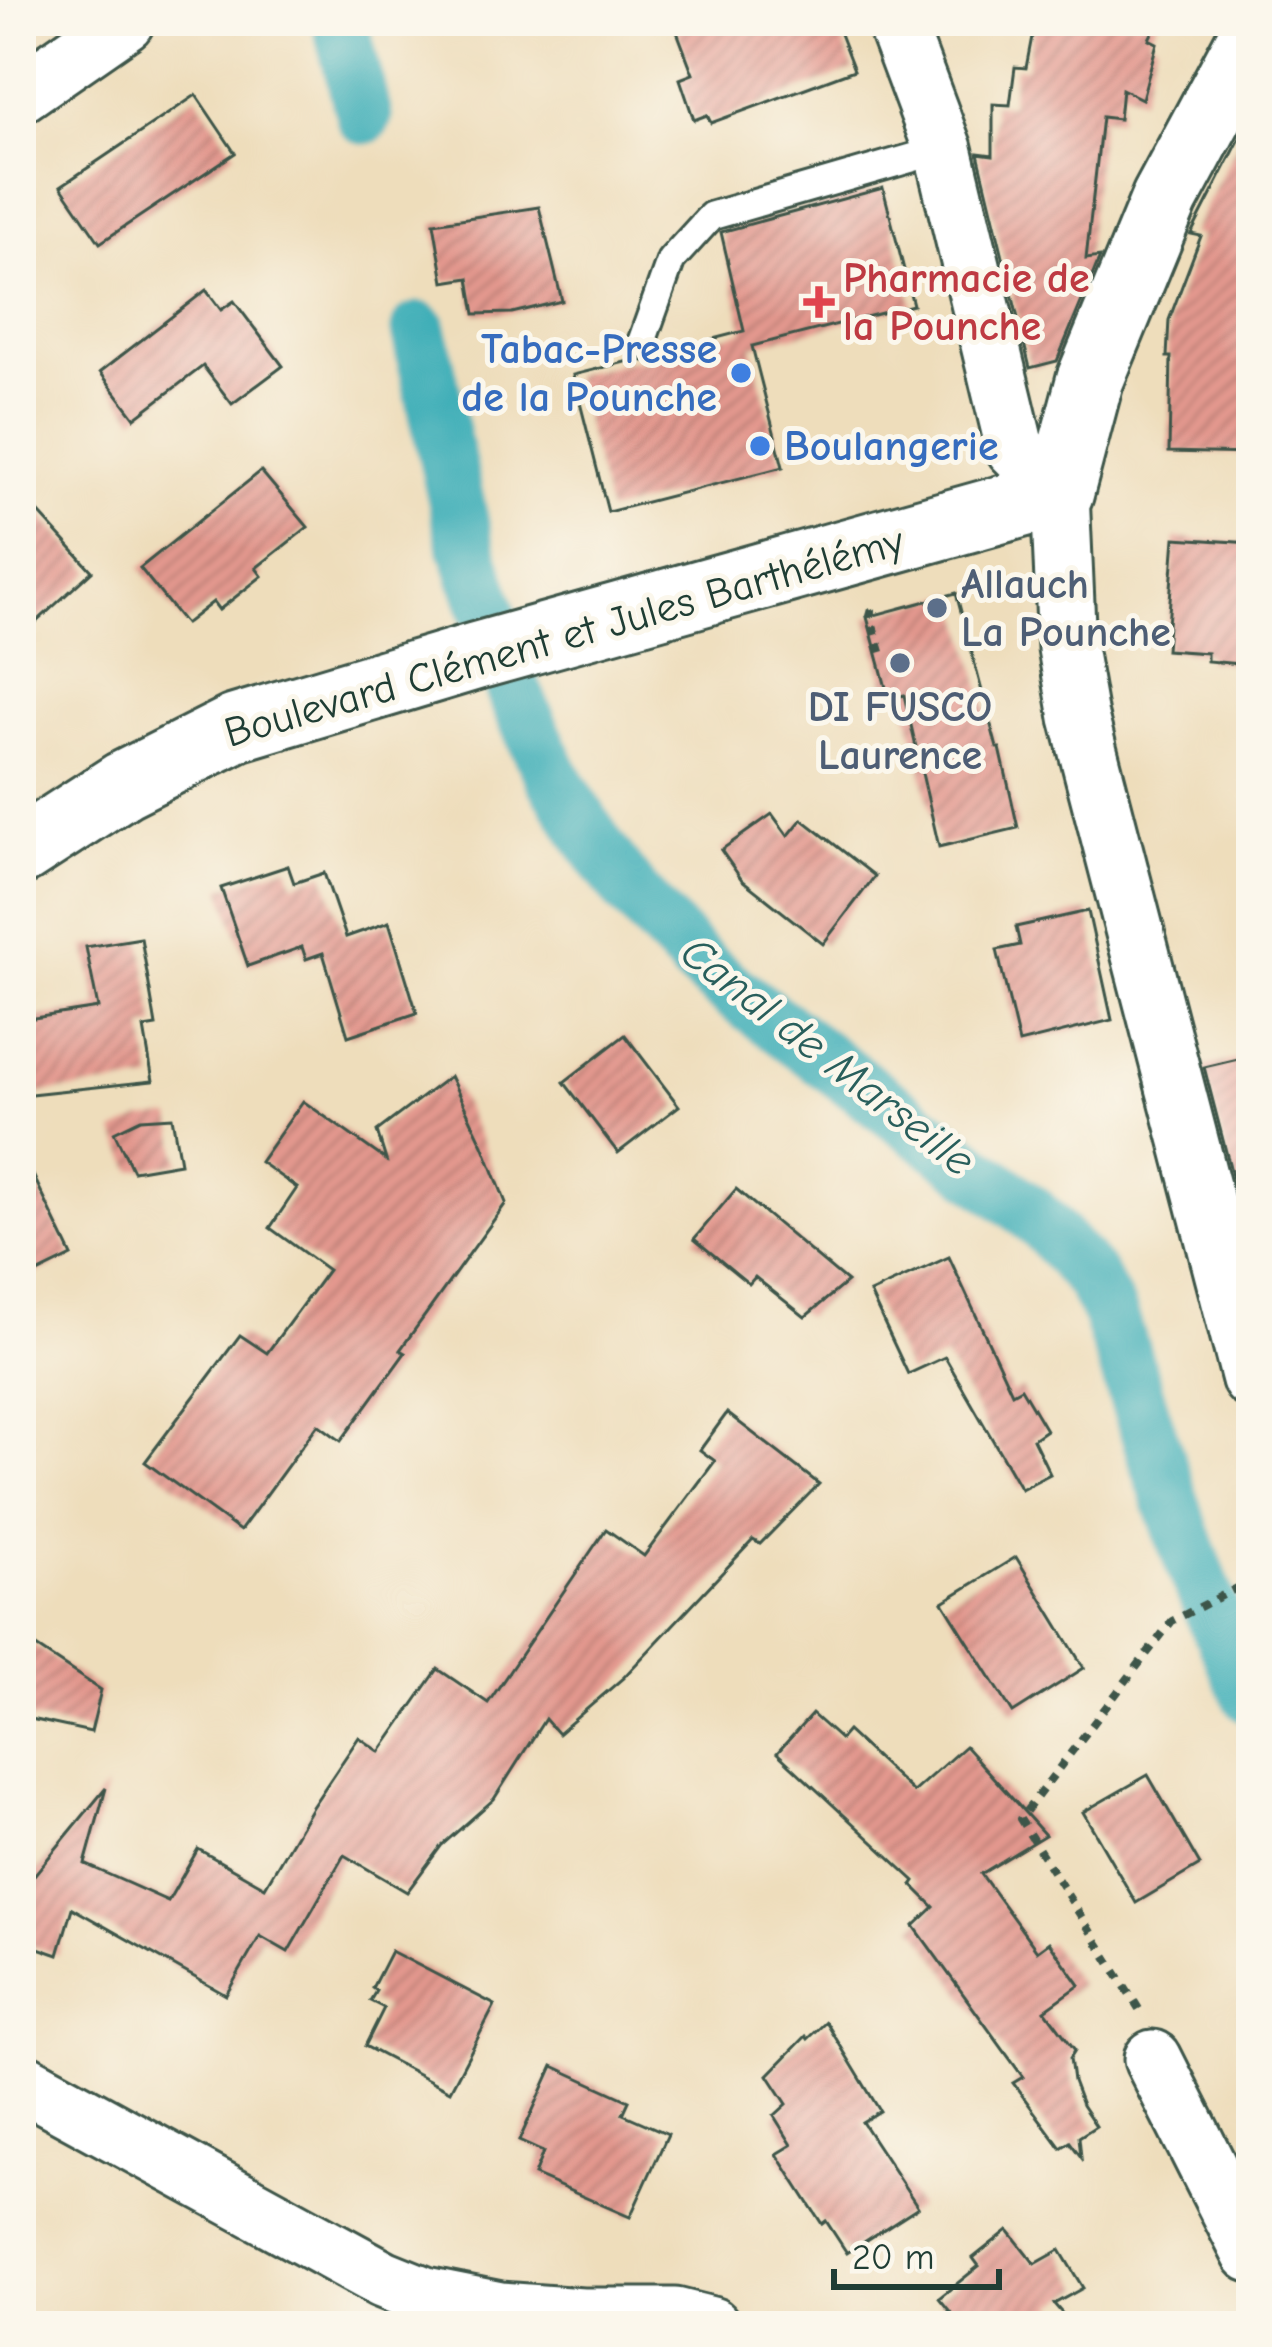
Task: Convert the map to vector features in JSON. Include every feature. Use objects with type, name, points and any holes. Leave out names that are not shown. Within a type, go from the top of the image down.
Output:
[{"type":"street","points":[[21,93],[125,21]]},
{"type":"street","points":[[895,21],[943,149],[1016,448],[1060,494]]},
{"type":"street","points":[[1251,38],[1165,198],[1090,380],[1060,494],[1067,648],[1079,717],[1251,1378]]},
{"type":"street","name":"Boulevard Clément et Jules Barthélémy","points":[[21,851],[123,784],[236,728],[1060,494]]},
{"type":"street","points":[[1153,2059],[1251,2253]]},
{"type":"street","points":[[21,2081],[383,2279],[425,2296],[500,2311],[675,2317],[711,2326]]},
{"type":"lane","points":[[640,344],[671,260],[711,216],[943,149]]},
{"type":"path","points":[[870,616],[882,655],[886,655]]},
{"type":"path","points":[[1153,2059],[1146,2019],[1020,1820],[1172,1621],[1251,1581]]},
{"type":"building","points":[[673,21],[835,21],[854,70],[711,123],[707,115],[694,120],[680,79],[693,74]]},
{"type":"building","points":[[1035,21],[1158,21],[1149,39],[1157,43],[1142,99],[1122,89],[1119,119],[1102,117],[1086,259],[1100,257],[1057,361],[1030,368],[978,153],[993,155],[993,104],[1010,105],[1015,67],[1026,68]]},
{"type":"building","points":[[196,95],[235,153],[100,243],[61,186]]},
{"type":"building","points":[[1251,117],[1251,454],[1169,452],[1169,320],[1201,236],[1191,234]]},
{"type":"building","points":[[883,188],[913,305],[752,346],[783,467],[608,512],[573,375],[645,361],[655,354],[744,331],[721,232]]},
{"type":"building","points":[[539,207],[562,301],[512,313],[475,314],[469,278],[444,282],[434,223]]},
{"type":"building","points":[[206,290],[221,310],[234,301],[283,366],[232,404],[203,366],[135,418],[100,372]]},
{"type":"building","points":[[261,471],[308,527],[256,568],[262,576],[219,610],[213,602],[185,624],[140,568]]},
{"type":"building","points":[[21,493],[92,571],[21,636]]},
{"type":"building","points":[[1175,538],[1251,543],[1251,665],[1207,661],[1207,653],[1166,650]]},
{"type":"building","points":[[956,593],[1018,828],[939,847],[904,695],[889,699],[867,617]]},
{"type":"building","points":[[772,814],[788,836],[802,819],[875,876],[823,944],[742,880],[721,850]]},
{"type":"building","points":[[288,866],[294,883],[324,873],[346,937],[389,922],[417,1013],[348,1036],[323,953],[306,959],[302,947],[248,966],[221,888]]},
{"type":"building","points":[[1088,911],[1112,1020],[1019,1043],[997,950],[1020,945],[1016,927]]},
{"type":"building","points":[[141,938],[156,1026],[144,1028],[153,1081],[21,1095],[21,1020],[98,1008],[86,947]]},
{"type":"building","points":[[625,1035],[679,1106],[618,1153],[564,1082]]},
{"type":"building","points":[[1251,1056],[1251,1200],[1239,1202],[1204,1067]]},
{"type":"building","points":[[450,1076],[506,1203],[341,1441],[318,1424],[240,1531],[145,1462],[240,1335],[267,1353],[328,1270],[270,1228],[297,1188],[260,1162],[303,1101],[386,1160],[377,1131]]},
{"type":"building","points":[[172,1117],[180,1163],[133,1171],[114,1132],[141,1119]]},
{"type":"building","points":[[21,1150],[72,1256],[21,1281]]},
{"type":"building","points":[[736,1189],[847,1282],[805,1317],[755,1277],[749,1284],[694,1239]]},
{"type":"building","points":[[949,1257],[1012,1393],[1021,1388],[1046,1430],[1033,1439],[1050,1474],[1021,1489],[945,1357],[908,1374],[870,1293]]},
{"type":"building","points":[[727,1413],[819,1484],[760,1544],[753,1540],[623,1678],[558,1734],[545,1719],[494,1799],[441,1846],[407,1892],[344,1855],[288,1952],[260,1936],[226,1995],[72,1908],[58,1955],[21,1942],[21,1891],[106,1788],[85,1864],[168,1901],[198,1849],[265,1887],[359,1737],[380,1752],[438,1669],[488,1703],[606,1529],[644,1556],[715,1461],[700,1450]]},
{"type":"building","points":[[1016,1557],[1084,1668],[1013,1713],[943,1602]]},
{"type":"building","points":[[21,1637],[101,1690],[91,1732],[21,1717]]},
{"type":"building","points":[[812,1714],[840,1739],[847,1731],[913,1792],[965,1746],[1045,1835],[981,1874],[1037,1951],[1049,1942],[1080,1985],[1045,2010],[1075,2050],[1070,2058],[1073,2081],[1096,2126],[1079,2137],[1081,2157],[1070,2142],[1061,2148],[1013,2083],[1023,2077],[914,1926],[934,1907],[912,1885],[915,1881],[777,1753]]},
{"type":"building","points":[[1148,1775],[1200,1865],[1136,1903],[1083,1812]]},
{"type":"building","points":[[391,1951],[495,2005],[450,2091],[365,2046],[384,2008],[370,2001],[376,1991],[372,1988]]},
{"type":"building","points":[[826,2022],[880,2111],[862,2122],[918,2207],[847,2253],[826,2221],[822,2224],[777,2154],[792,2145],[774,2116],[787,2104],[768,2075]]},
{"type":"building","points":[[553,2066],[629,2101],[623,2114],[668,2134],[630,2217],[534,2175],[543,2152],[519,2141]]},
{"type":"building","points":[[1008,2230],[1035,2264],[1060,2250],[1083,2288],[1054,2304],[1073,2326],[962,2326],[939,2298],[979,2266],[973,2258]]},
{"type":"waterway","name":"Canal de Marseille","points":[[340,21],[364,116]]},
{"type":"waterway","name":"Canal de Marseille","points":[[419,330],[465,542],[514,692],[553,777],[630,891],[696,961],[1021,1205],[1091,1278],[1109,1312],[1190,1555],[1251,1696]]},
{"type":"place","name":"Pharmacie de la Pounche","points":[[819,302]]},
{"type":"place","name":"Tabac-Presse de la Pounche","points":[[741,373]]},
{"type":"place","name":"Boulangerie","points":[[760,446]]},
{"type":"place","name":"Allauch La Pounche","points":[[937,608]]},
{"type":"place","name":"DI FUSCO Laurence","points":[[900,663]]}]
